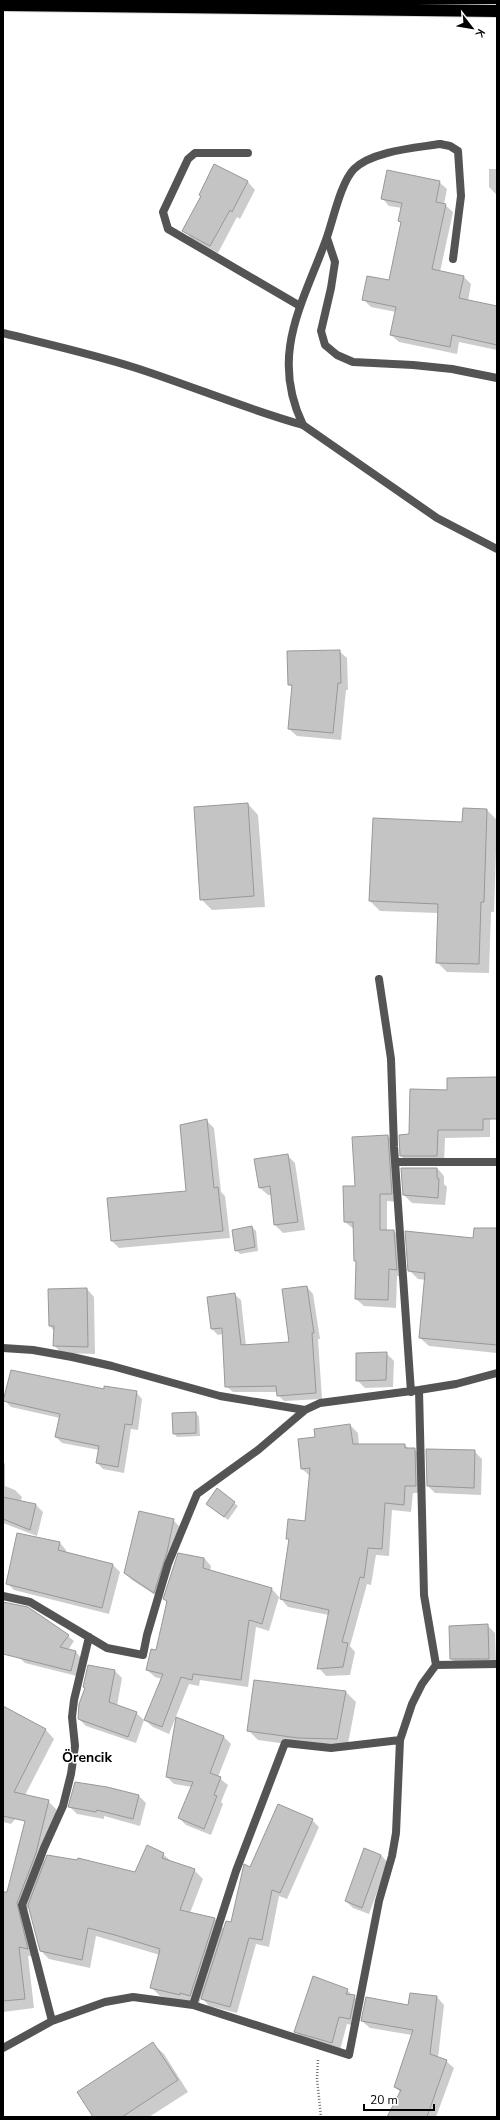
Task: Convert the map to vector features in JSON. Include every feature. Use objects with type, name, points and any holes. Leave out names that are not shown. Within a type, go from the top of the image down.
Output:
[{"type":"highway","points":[[3,5],[497,11]]},
{"type":"street","points":[[303,425],[293,405],[288,380],[290,339],[300,306],[327,238],[342,191],[353,170],[375,156],[440,144],[450,146],[458,151],[461,196],[453,259]]},
{"type":"street","points":[[248,154],[195,153],[188,160],[163,212],[168,229],[300,306]]},
{"type":"street","points":[[327,238],[335,262],[331,288],[321,331],[325,345],[337,355],[352,362],[452,369],[497,378]]},
{"type":"street","points":[[3,333],[82,352],[137,368],[273,417],[303,425],[437,518],[497,549]]},
{"type":"street","points":[[3,2048],[52,2021],[105,2002],[133,1997],[193,2005],[349,2055],[379,1901],[392,1856],[396,1833],[400,1740],[412,1704],[422,1684],[436,1665],[424,1595],[415,1391],[395,1162],[391,1059],[379,979]]},
{"type":"street","points":[[395,1162],[497,1162]]},
{"type":"street","points":[[3,1348],[33,1350],[72,1357],[112,1366],[220,1396],[304,1410]]},
{"type":"street","points":[[3,1596],[30,1602],[107,1648],[143,1655],[147,1635],[168,1564],[197,1494],[258,1450],[304,1410],[320,1403],[415,1391],[456,1384],[497,1373]]},
{"type":"street","points":[[52,2021],[22,1905],[44,1848],[63,1806],[75,1746],[72,1717],[74,1700],[89,1637]]},
{"type":"street","points":[[436,1665],[497,1664]]},
{"type":"street","points":[[193,2005],[236,1871],[285,1743],[331,1748],[400,1740]]},
{"type":"path","points":[[320,2046],[317,2079],[321,2117]]},
{"type":"building","points":[[214,164],[248,181],[232,212],[230,210],[210,246],[182,231],[201,196],[199,195]]},
{"type":"building","points":[[387,170],[440,181],[436,202],[446,204],[432,269],[464,276],[459,298],[497,306],[497,345],[452,335],[450,347],[390,335],[396,307],[362,300],[367,276],[389,280],[401,222],[398,221],[402,203],[381,199]]},
{"type":"building","points":[[340,650],[341,683],[338,683],[333,733],[288,729],[292,685],[288,685],[287,651]]},
{"type":"building","points":[[248,803],[254,896],[200,900],[194,807]]},
{"type":"building","points":[[463,808],[487,809],[484,902],[481,902],[479,964],[436,963],[438,904],[369,901],[373,818],[462,822]]},
{"type":"building","points":[[497,1077],[497,1119],[483,1119],[483,1130],[438,1130],[437,1156],[400,1156],[399,1135],[409,1134],[410,1089],[447,1090],[447,1078]]},
{"type":"building","points":[[207,1119],[214,1188],[218,1187],[223,1231],[111,1241],[107,1198],[186,1191],[180,1125]]},
{"type":"building","points":[[388,1135],[392,1194],[380,1194],[380,1230],[394,1230],[397,1270],[389,1269],[388,1300],[355,1299],[356,1261],[354,1261],[353,1222],[344,1222],[343,1186],[355,1186],[352,1137]]},
{"type":"building","points":[[288,1154],[298,1222],[274,1225],[270,1186],[259,1188],[254,1159]]},
{"type":"building","points":[[401,1168],[437,1168],[437,1178],[439,1179],[438,1198],[403,1195]]},
{"type":"building","points":[[252,1226],[255,1247],[235,1251],[232,1230]]},
{"type":"building","points":[[474,1228],[497,1228],[497,1345],[419,1338],[425,1273],[408,1271],[405,1231],[473,1238]]},
{"type":"building","points":[[307,1286],[314,1333],[312,1333],[316,1393],[277,1396],[276,1386],[225,1387],[222,1328],[211,1329],[207,1297],[235,1293],[241,1345],[289,1342],[282,1289]]},
{"type":"building","points":[[87,1288],[88,1347],[53,1346],[54,1326],[49,1326],[48,1289]]},
{"type":"building","points":[[387,1352],[386,1380],[356,1381],[356,1353]]},
{"type":"building","points":[[11,1370],[104,1389],[104,1386],[137,1391],[132,1425],[125,1424],[118,1467],[96,1463],[99,1446],[55,1437],[60,1414],[3,1401]]},
{"type":"building","points":[[196,1412],[196,1433],[173,1434],[172,1413]]},
{"type":"building","points":[[350,1424],[353,1444],[405,1444],[405,1448],[415,1448],[416,1486],[405,1486],[404,1505],[385,1503],[382,1549],[368,1548],[364,1578],[360,1577],[342,1642],[348,1643],[343,1667],[317,1669],[329,1610],[280,1599],[289,1539],[286,1539],[288,1519],[305,1521],[310,1468],[301,1469],[298,1439],[315,1437],[314,1429]]},
{"type":"building","points":[[426,1449],[475,1450],[474,1488],[427,1486]]},
{"type":"building","points":[[217,1488],[235,1502],[224,1517],[206,1504]]},
{"type":"building","points":[[3,1497],[36,1504],[30,1530],[3,1519]]},
{"type":"building","points":[[139,1511],[174,1519],[167,1552],[154,1593],[124,1573]]},
{"type":"building","points":[[17,1533],[60,1542],[58,1550],[113,1564],[102,1608],[6,1584]]},
{"type":"building","points":[[178,1553],[204,1558],[203,1568],[272,1588],[262,1624],[249,1620],[241,1680],[193,1674],[192,1680],[181,1677],[162,1727],[144,1720],[163,1674],[146,1670],[151,1649],[156,1650],[167,1601],[163,1599]]},
{"type":"building","points":[[3,1602],[28,1607],[69,1635],[60,1647],[76,1651],[71,1671],[3,1654]]},
{"type":"building","points":[[488,1624],[489,1659],[450,1659],[449,1626]]},
{"type":"building","points":[[88,1665],[115,1670],[109,1702],[137,1712],[128,1737],[78,1719],[79,1704],[85,1688],[83,1687]]},
{"type":"building","points":[[254,1680],[346,1691],[337,1739],[298,1738],[247,1731]]},
{"type":"building","points":[[3,1706],[46,1729],[14,1792],[49,1800],[36,1853],[17,1903],[28,1949],[19,1947],[25,1999],[3,2001],[3,1892],[7,1892],[25,1821],[3,1816]]},
{"type":"building","points":[[176,1717],[224,1736],[210,1773],[221,1777],[214,1795],[217,1796],[204,1829],[178,1818],[193,1782],[166,1777]]},
{"type":"building","points":[[75,1782],[107,1787],[139,1795],[133,1819],[97,1810],[96,1812],[68,1807]]},
{"type":"building","points":[[278,1804],[313,1819],[280,1893],[272,1890],[262,1940],[249,1938],[230,2007],[201,1999],[226,1921],[231,1922],[244,1864],[250,1867]]},
{"type":"building","points":[[147,1845],[164,1853],[162,1858],[195,1869],[180,1910],[215,1918],[190,1996],[150,1988],[160,1949],[115,1935],[88,1928],[82,1960],[40,1951],[28,1905],[47,1855],[77,1860],[78,1858],[135,1872]]},
{"type":"building","points":[[364,1848],[381,1855],[362,1908],[345,1901]]},
{"type":"building","points":[[313,1976],[348,1989],[346,1994],[355,1995],[350,2019],[339,2017],[332,2043],[294,2032]]},
{"type":"building","points":[[410,1993],[437,1996],[430,2054],[447,2060],[427,2117],[387,2117],[401,2090],[394,2087],[413,2030],[361,2021],[366,1997],[408,2005]]},
{"type":"building","points":[[153,2042],[178,2080],[122,2117],[93,2117],[77,2092]]},
{"type":"district","name":"Örencik","points":[[87,1757]]}]
